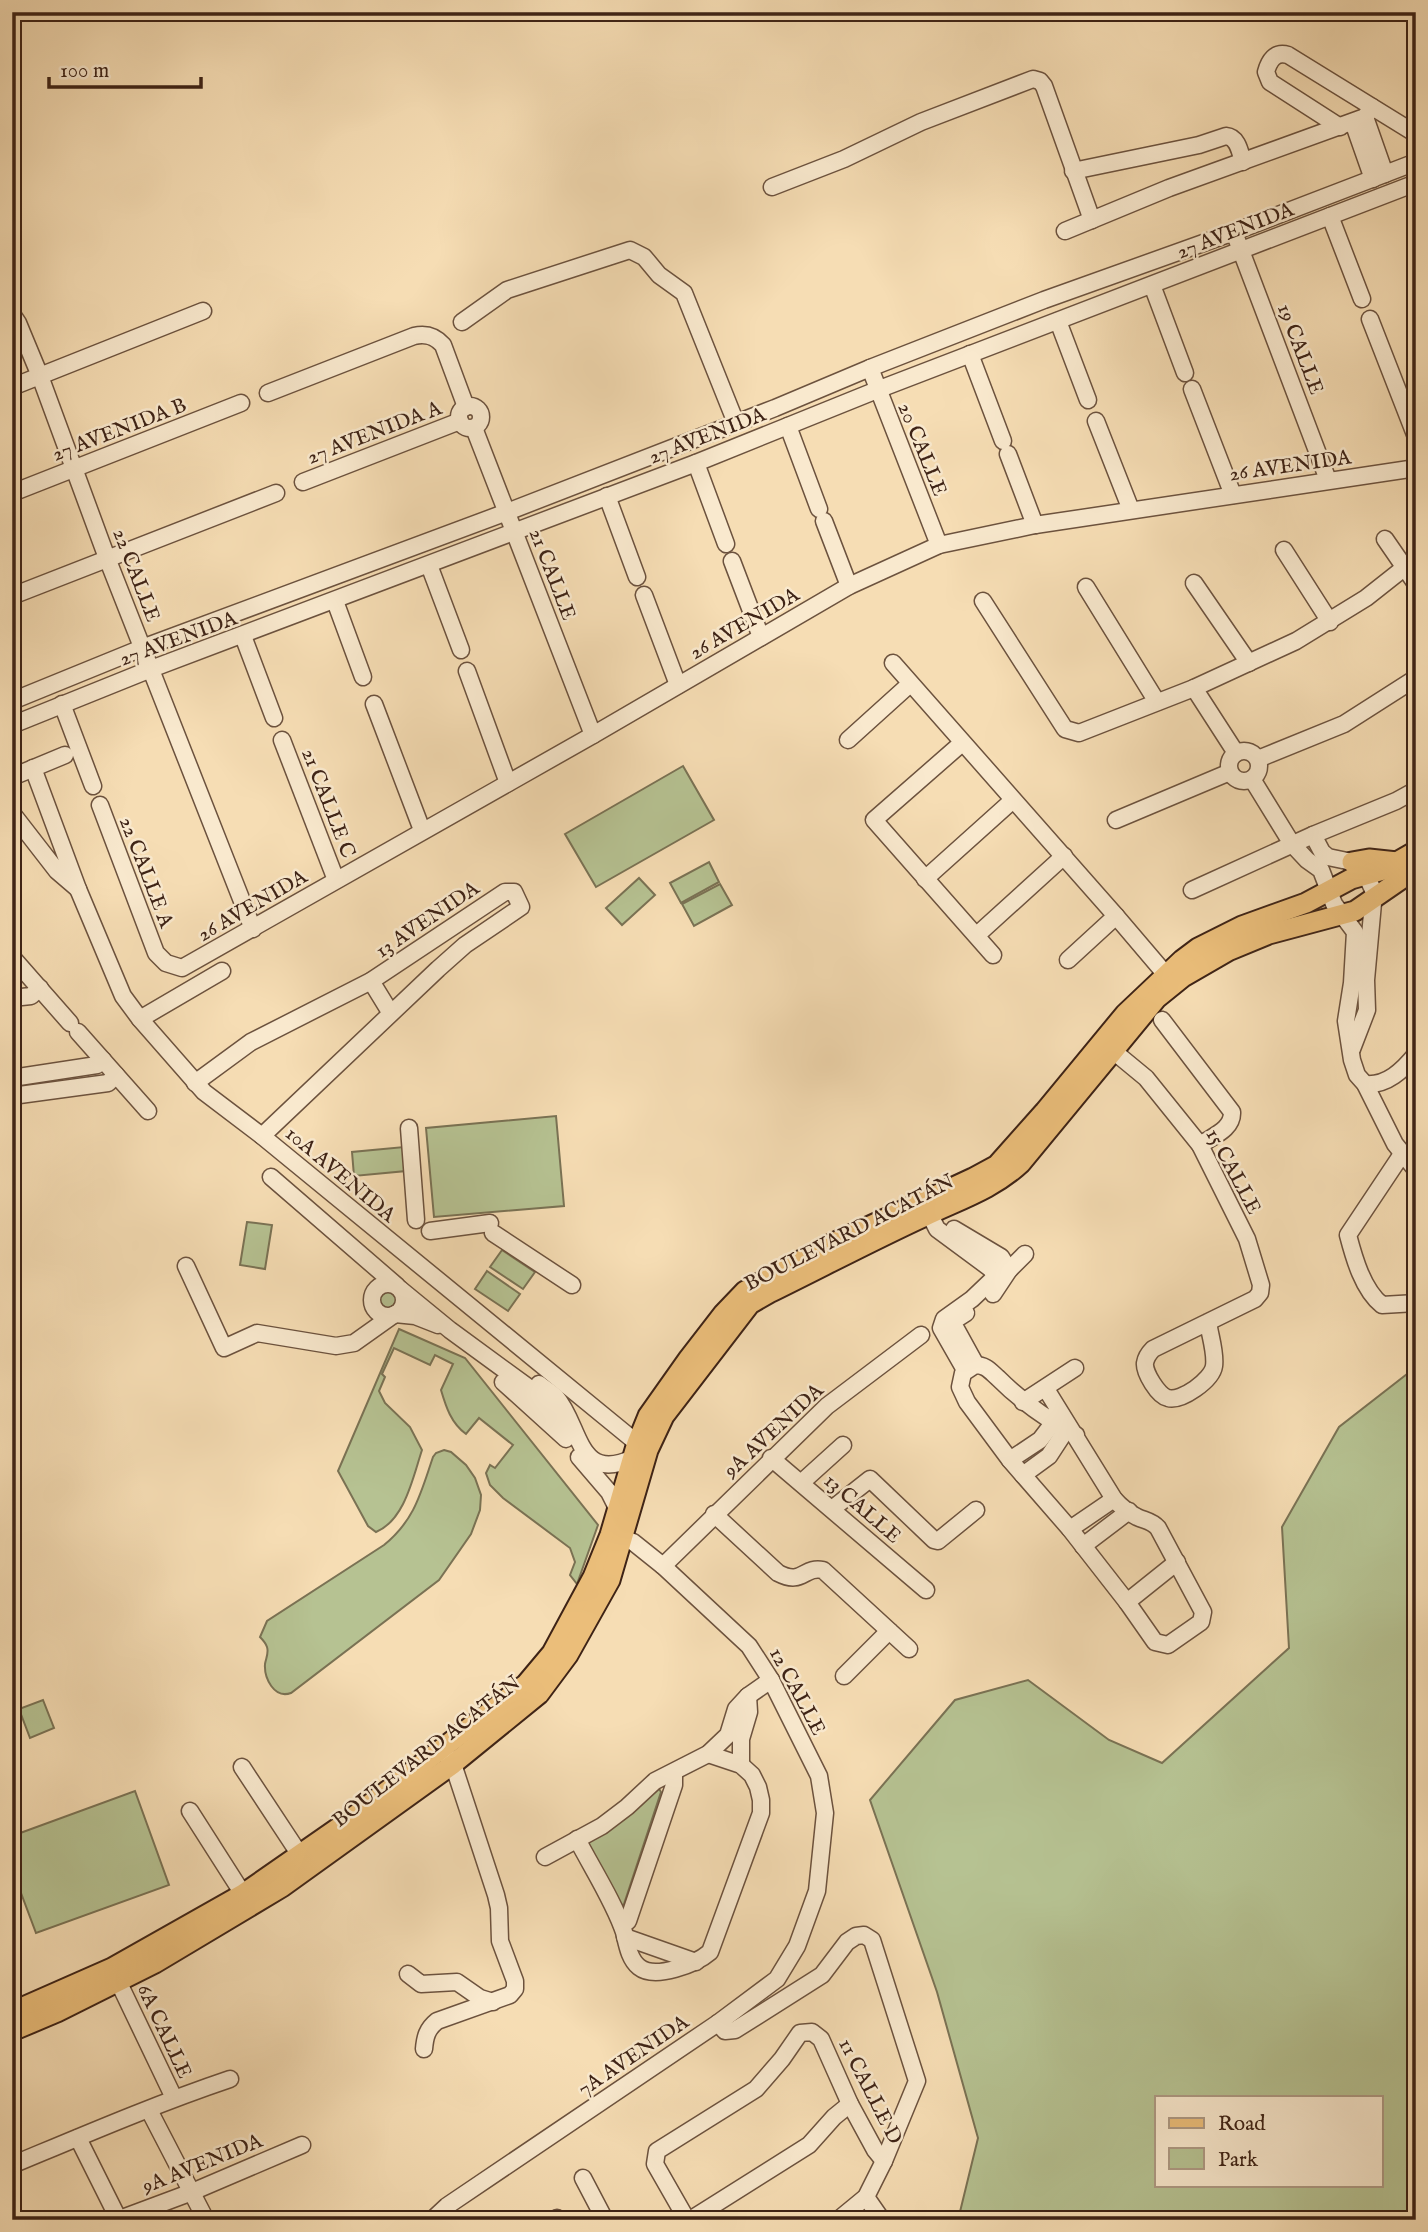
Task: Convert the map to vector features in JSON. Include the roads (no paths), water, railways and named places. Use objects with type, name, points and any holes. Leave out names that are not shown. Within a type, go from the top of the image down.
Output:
[{"type":"main road","name":"BOULEVARD ACATÁN","points":[[1170,979],[1183,977],[1247,942],[1355,911],[1374,898],[1407,866],[1416,851]]},
{"type":"main road","name":"BOULEVARD ACATÁN","points":[[12,2012],[112,1968],[243,1894],[448,1757],[506,1723],[539,1694],[590,1618],[610,1580],[617,1537],[617,1508],[648,1416],[663,1392],[723,1314],[745,1291],[829,1245],[925,1214],[987,1189],[1014,1169],[1107,1045],[1198,948],[1242,926],[1306,903],[1351,879],[1358,869],[1383,870],[1407,866]]},
{"type":"main road","name":"BOULEVARD ACATÁN","points":[[617,1537],[648,1450],[664,1416],[751,1304],[925,1214]]},
{"type":"main road","name":"BOULEVARD ACATÁN","points":[[12,2031],[57,2012],[155,1963],[282,1887],[448,1757]]},
{"type":"street","points":[[1379,176],[1358,118],[1287,55],[1274,57],[1266,72],[1270,82],[1358,118],[1416,134]]},
{"type":"street","points":[[772,187],[844,159],[921,122],[1033,79],[1044,86],[1092,220]]},
{"type":"street","points":[[1065,231],[1358,118]]},
{"type":"street","points":[[1073,171],[1199,145],[1226,135],[1235,140],[1243,162]]},
{"type":"street","name":"27 AVENIDA","points":[[12,701],[142,648],[736,423],[1056,295],[1234,232],[1416,162]]},
{"type":"street","name":"27 AVENIDA","points":[[12,725],[1416,183]]},
{"type":"street","points":[[1330,216],[1362,299]]},
{"type":"street","name":"19 CALLE","points":[[1234,232],[1328,480]]},
{"type":"street","points":[[462,322],[506,290],[630,250],[635,251],[644,257],[659,275],[684,293],[736,423]]},
{"type":"street","points":[[1152,285],[1185,373]]},
{"type":"street","points":[[12,387],[203,311]]},
{"type":"street","name":"22 CALLE","points":[[12,314],[40,376],[150,670],[253,929]]},
{"type":"street","points":[[1370,319],[1416,437]]},
{"type":"street","points":[[1058,321],[1088,400]]},
{"type":"street","name":"21 CALLE","points":[[268,393],[414,336],[430,336],[443,345],[467,419],[507,511],[593,735]]},
{"type":"street","points":[[970,354],[1035,525]]},
{"type":"street","name":"20 CALLE","points":[[870,368],[939,545]]},
{"type":"street","points":[[1192,389],[1233,495]]},
{"type":"street","name":"27 AVENIDA B","points":[[12,493],[241,404]]},
{"type":"street","name":"27 AVENIDA A","points":[[303,482],[467,419]]},
{"type":"street","points":[[1096,421],[1131,510]]},
{"type":"street","points":[[788,426],[849,586]]},
{"type":"street","points":[[696,463],[726,544]]},
{"type":"street","name":"26 AVENIDA","points":[[156,953],[166,963],[182,968],[849,586],[939,545],[1035,525],[1416,468]]},
{"type":"street","points":[[12,596],[276,493]]},
{"type":"street","points":[[607,496],[638,577]]},
{"type":"street","points":[[1385,539],[1416,584]]},
{"type":"street","points":[[1284,550],[1330,622]]},
{"type":"street","points":[[732,561],[761,637]]},
{"type":"street","points":[[429,565],[461,650]]},
{"type":"street","points":[[983,601],[1068,731],[1083,733],[1194,688],[1296,641],[1366,598],[1404,568]]},
{"type":"street","points":[[1194,583],[1249,663]]},
{"type":"street","points":[[1086,587],[1157,702]]},
{"type":"street","points":[[644,595],[678,685]]},
{"type":"street","points":[[335,601],[363,677]]},
{"type":"street","points":[[243,636],[274,718]]},
{"type":"street","points":[[893,663],[1170,979]]},
{"type":"street","points":[[467,671],[508,783]]},
{"type":"street","points":[[1258,760],[1345,724],[1416,678]]},
{"type":"street","points":[[848,740],[910,684]]},
{"type":"street","points":[[1194,688],[1236,753]]},
{"type":"street","points":[[62,704],[93,786]]},
{"type":"street","points":[[374,705],[422,831]]},
{"type":"street","name":"21 CALLE C","points":[[282,740],[336,880]]},
{"type":"street","points":[[962,743],[874,820],[993,955]]},
{"type":"street","points":[[1251,752],[1258,760],[1258,773],[1248,781],[1237,780],[1230,772],[1229,764],[1236,753],[1251,752]]},
{"type":"street","points":[[12,777],[65,755]]},
{"type":"street","name":"10A AVENIDA","points":[[33,768],[78,889],[123,996],[139,1019],[195,1083],[262,1136],[635,1450]]},
{"type":"street","points":[[1116,820],[1230,772]]},
{"type":"street","points":[[1252,779],[1292,845],[1321,870],[1334,904],[1354,932],[1352,983],[1346,1021],[1352,1060],[1357,1075],[1365,1084],[1402,1154],[1416,1170]]},
{"type":"street","points":[[1192,890],[1313,835],[1396,802],[1416,790]]},
{"type":"street","points":[[925,879],[1013,800]]},
{"type":"street","name":"22 CALLE A","points":[[100,805],[156,953]]},
{"type":"street","name":"10A AVENIDA","points":[[12,813],[57,870],[78,889]]},
{"type":"street","points":[[1313,835],[1322,852],[1358,869],[1373,888],[1366,980],[1367,1010],[1352,1049]]},
{"type":"street","points":[[976,935],[1064,856]]},
{"type":"street","points":[[1321,870],[1358,869]]},
{"type":"street","name":"13 AVENIDA","points":[[195,1083],[251,1042],[371,981],[505,892],[514,892],[521,902],[517,910],[465,945],[390,1012],[262,1136]]},
{"type":"street","points":[[1068,960],[1116,916]]},
{"type":"street","points":[[14,963],[40,988],[148,1111]]},
{"type":"street","points":[[139,1019],[222,971]]},
{"type":"street","points":[[371,981],[390,1012]]},
{"type":"street","points":[[12,998],[31,996],[40,988]]},
{"type":"street","points":[[1162,1020],[1231,1108],[1233,1119],[1229,1126],[1200,1145]]},
{"type":"street","name":"15 CALLE","points":[[1107,1045],[1146,1078],[1200,1145],[1247,1239],[1261,1285],[1260,1293],[1255,1299],[1208,1322],[1153,1349],[1147,1357],[1145,1368],[1165,1397],[1177,1398],[1206,1382],[1212,1373],[1214,1363],[1208,1322]]},
{"type":"street","points":[[1365,1084],[1374,1085],[1386,1081],[1404,1068],[1416,1054]]},
{"type":"street","points":[[12,1078],[97,1065],[103,1060]]},
{"type":"street","points":[[12,1096],[108,1083],[117,1075]]},
{"type":"street","points":[[409,1128],[416,1220]]},
{"type":"street","points":[[1402,1154],[1348,1235],[1359,1269],[1374,1299],[1382,1305],[1416,1303]]},
{"type":"street","points":[[271,1177],[450,1330],[542,1399],[609,1492],[617,1508]]},
{"type":"street","points":[[925,1214],[1001,1257],[1009,1270]]},
{"type":"street","points":[[925,1214],[937,1229],[991,1269],[994,1275],[992,1285]]},
{"type":"street","points":[[429,1231],[492,1228],[572,1285]]},
{"type":"street","points":[[361,1253],[373,1297],[381,1314],[415,1316],[450,1330]]},
{"type":"street","points":[[971,1368],[944,1319],[992,1285],[1025,1254]]},
{"type":"street","points":[[186,1266],[223,1348],[257,1332],[336,1346],[354,1343],[363,1338],[393,1315],[404,1303],[403,1293],[398,1287],[386,1284],[373,1297],[363,1338]]},
{"type":"street","name":"9A AVENIDA","points":[[663,1566],[827,1406],[922,1335]]},
{"type":"street","points":[[490,1358],[503,1382],[598,1463],[610,1465],[635,1450]]},
{"type":"street","points":[[971,1368],[987,1368],[1023,1402],[1065,1429]]},
{"type":"street","points":[[971,1368],[960,1383],[963,1397],[1010,1460],[1070,1529],[1156,1642],[1168,1645],[1201,1622],[1203,1612],[1155,1525],[1129,1511],[1114,1499],[1065,1429],[1046,1389]]},
{"type":"street","points":[[1023,1402],[1075,1368]]},
{"type":"street","points":[[1010,1460],[1040,1440],[1065,1429]]},
{"type":"street","points":[[1023,1475],[1049,1456],[1065,1429]]},
{"type":"street","points":[[801,1483],[843,1445]]},
{"type":"street","name":"13 CALLE","points":[[771,1458],[926,1590]]},
{"type":"street","points":[[832,1509],[870,1479],[938,1541],[976,1510]]},
{"type":"street","points":[[1070,1529],[1114,1499]]},
{"type":"street","points":[[1083,1546],[1129,1511]]},
{"type":"street","points":[[714,1514],[778,1573],[795,1578],[818,1568],[823,1570],[909,1649]]},
{"type":"street","name":"12 CALLE","points":[[617,1537],[636,1544],[663,1566],[749,1646],[771,1680],[820,1776],[823,1789],[824,1826],[817,1891]]},
{"type":"street","points":[[1127,1602],[1177,1562]]},
{"type":"street","points":[[844,1676],[889,1631]]},
{"type":"street","points":[[545,1857],[602,1826],[655,1781],[735,1737],[749,1712],[748,1696],[771,1680]]},
{"type":"street","points":[[735,1737],[741,1765]]},
{"type":"street","points":[[577,1839],[624,1931],[634,1962],[648,1971],[659,1972],[696,1962],[710,1952],[761,1814],[758,1787],[752,1775],[741,1765],[708,1754]]},
{"type":"street","points":[[424,2049],[425,2036],[430,2026],[437,2021],[510,1995],[515,1989],[515,1981],[500,1941],[496,1895],[448,1757]]},
{"type":"street","points":[[242,1767],[300,1855]]},
{"type":"street","points":[[624,1931],[674,1785],[674,1772]]},
{"type":"street","points":[[190,1811],[243,1894]]},
{"type":"street","name":"7A AVENIDA","points":[[432,2220],[447,2206],[718,2024],[771,1984],[782,1972],[797,1946],[817,1891]]},
{"type":"street","points":[[624,1931],[696,1962]]},
{"type":"street","points":[[718,2024],[726,2031],[736,2030],[822,1975],[847,1942],[860,1934],[872,1940],[917,2076],[914,2091],[866,2197],[838,2220]]},
{"type":"street","points":[[408,1974],[421,1984],[457,1982],[480,1998],[493,2001]]},
{"type":"street","name":"6A CALLE","points":[[118,1981],[174,2098]]},
{"type":"street","name":"11 CALLE D","points":[[689,2220],[655,2164],[655,2154],[661,2146],[756,2088],[782,2059],[797,2035],[804,2032],[812,2032],[821,2039],[850,2104],[884,2161]]},
{"type":"street","points":[[12,2165],[174,2098],[230,2079]]},
{"type":"street","points":[[689,2220],[809,2145],[834,2117],[850,2104]]},
{"type":"street","points":[[149,2110],[206,2220]]},
{"type":"street","points":[[78,2138],[118,2219]]},
{"type":"street","name":"9A AVENIDA","points":[[118,2219],[192,2192],[302,2145]]},
{"type":"street","points":[[583,2178],[605,2220]]},
{"type":"street","points":[[866,2197],[882,2220]]}]
